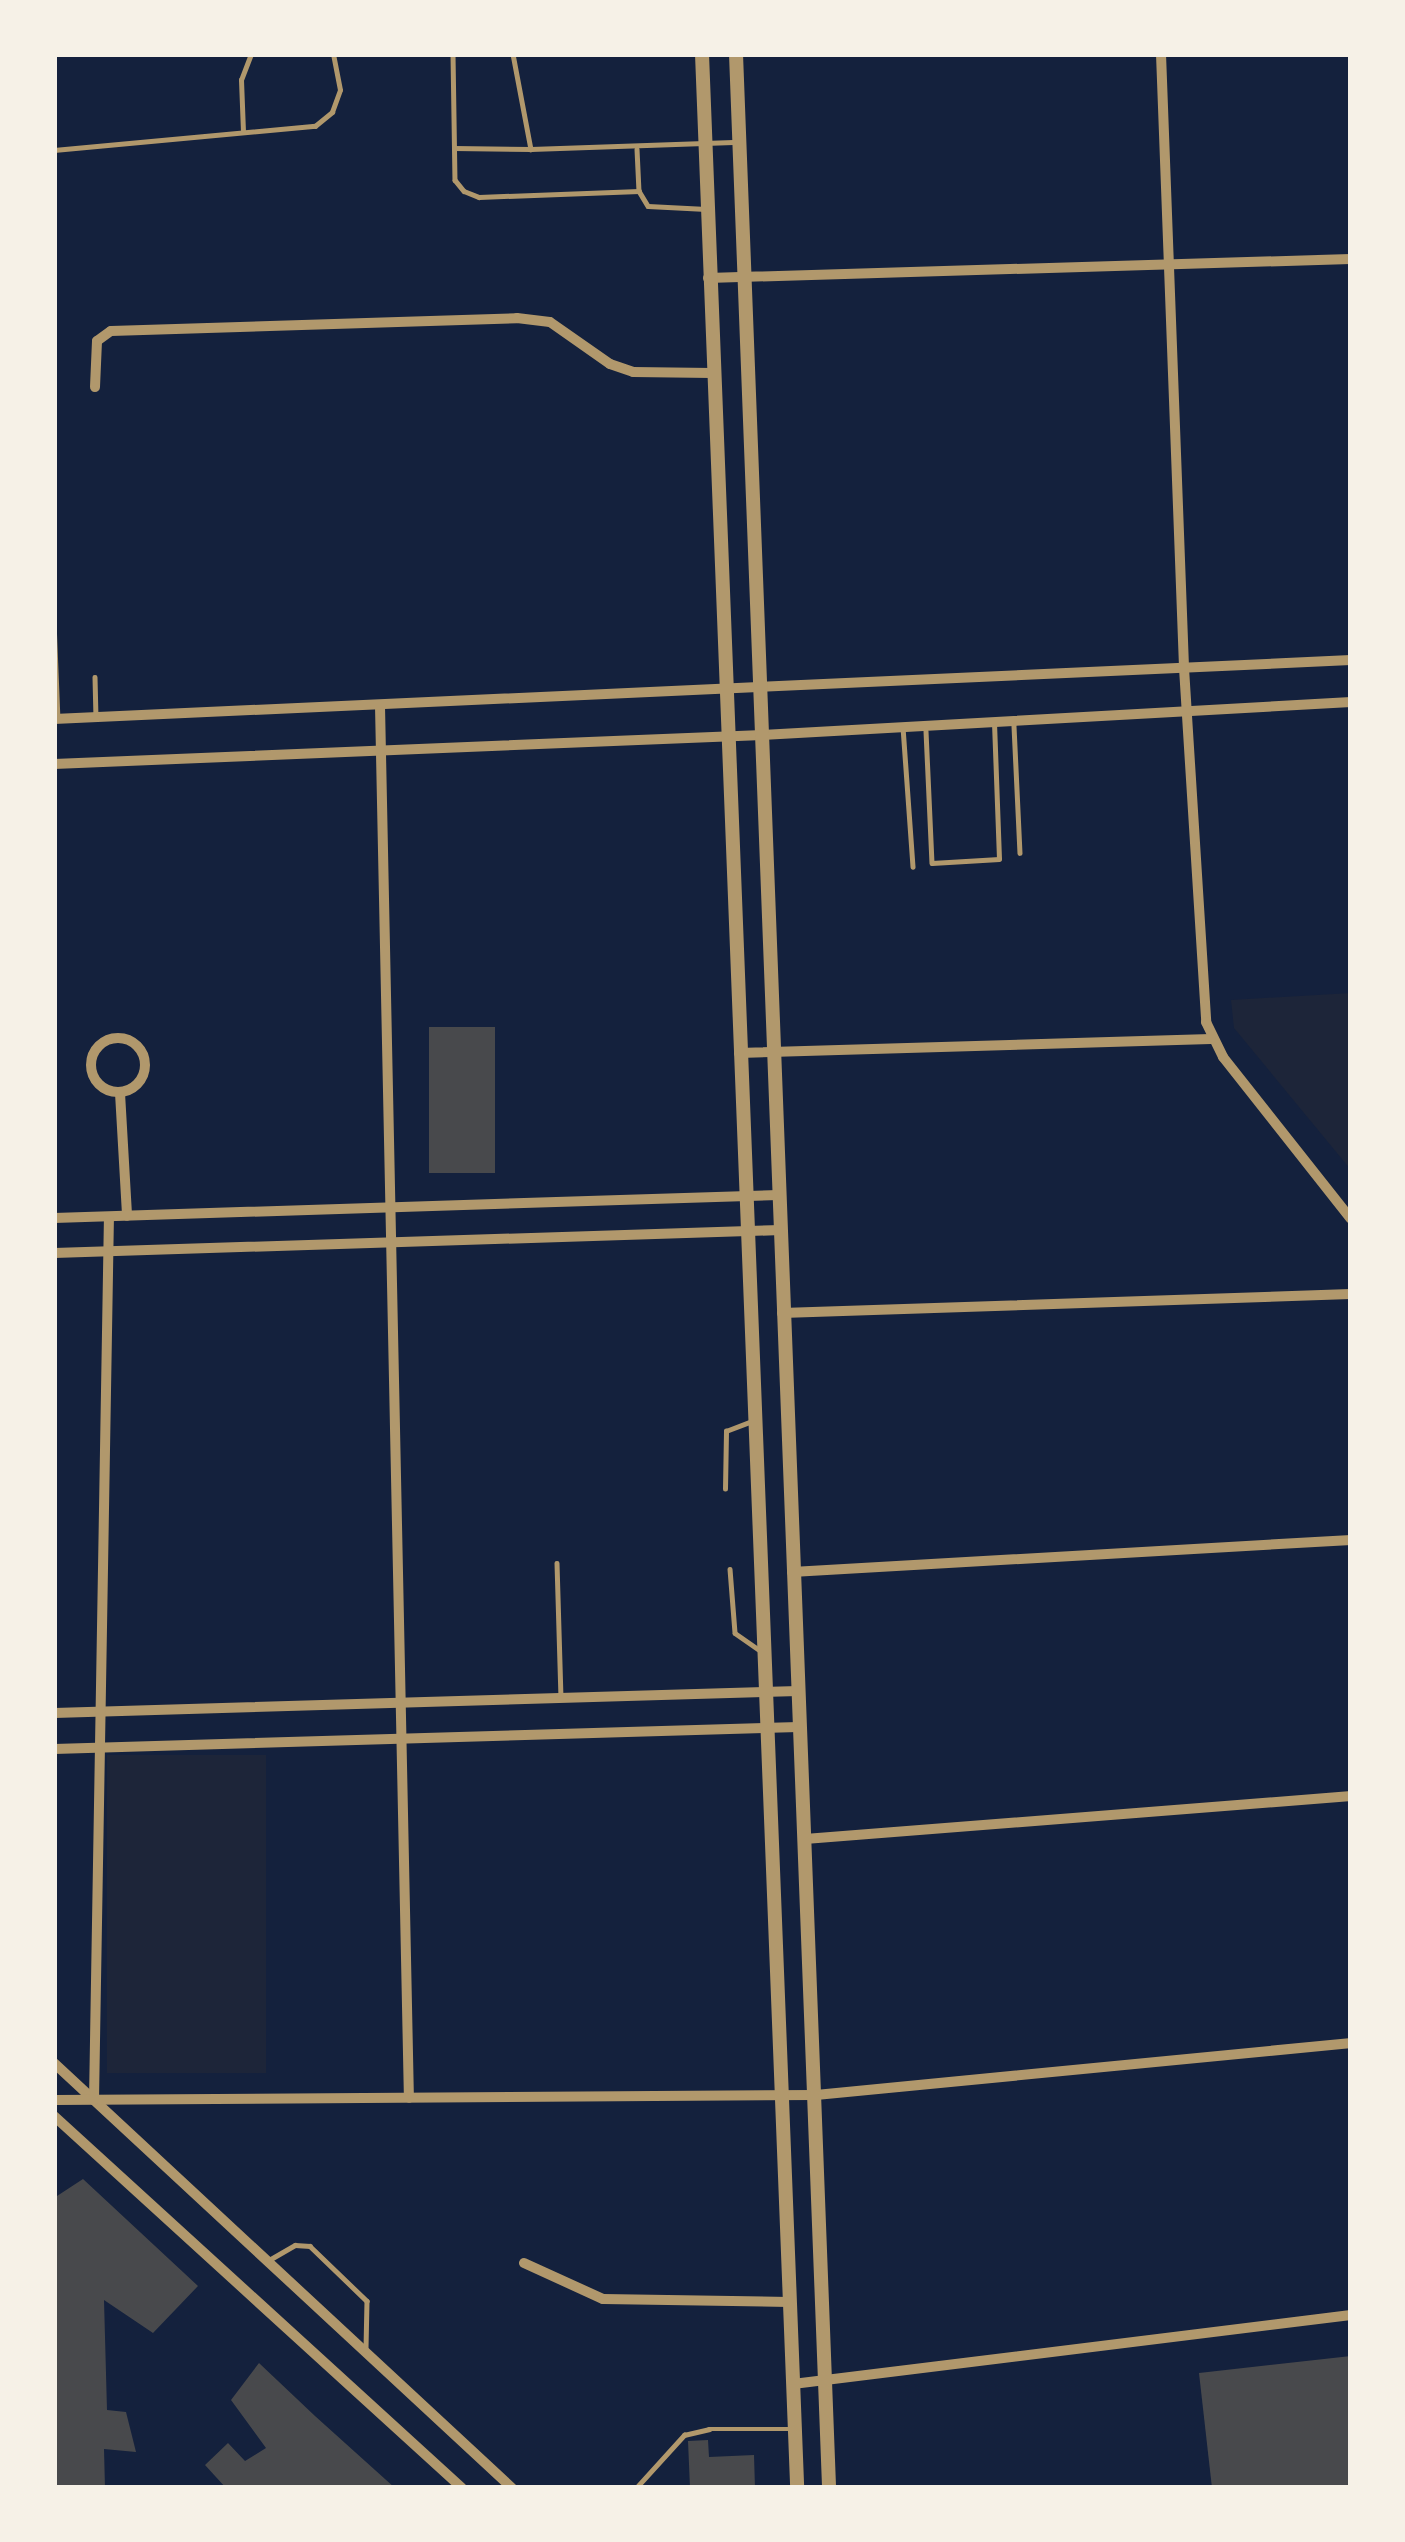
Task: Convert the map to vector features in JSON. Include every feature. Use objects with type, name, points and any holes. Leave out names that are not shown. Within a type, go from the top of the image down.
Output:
[{"type":"street","points":[[702,54],[797,2488]]},
{"type":"street","points":[[736,54],[829,2488]]},
{"type":"street","points":[[1161,54],[1184,668],[1203,998],[1211,1039],[1351,1219]]},
{"type":"street","points":[[709,278],[1351,259]]},
{"type":"street","points":[[95,387],[97,340],[111,331],[517,318],[550,322],[610,364],[634,372],[712,373]]},
{"type":"street","points":[[56,719],[759,691],[1351,659]]},
{"type":"street","points":[[54,764],[762,735],[1351,702]]},
{"type":"street","points":[[380,706],[409,2098]]},
{"type":"street","points":[[117,1038],[141,1050],[146,1064],[134,1089],[120,1093],[106,1090],[90,1067],[93,1053],[117,1038]]},
{"type":"street","points":[[739,1053],[1211,1039]]},
{"type":"street","points":[[120,1093],[127,1216]]},
{"type":"street","points":[[54,1218],[779,1196]]},
{"type":"street","points":[[94,2100],[109,1216]]},
{"type":"street","points":[[54,1252],[781,1230]]},
{"type":"street","points":[[782,1312],[1351,1294]]},
{"type":"street","points":[[792,1572],[1351,1540]]},
{"type":"street","points":[[54,1713],[799,1691]]},
{"type":"street","points":[[54,1749],[799,1727]]},
{"type":"street","points":[[805,1839],[1351,1796]]},
{"type":"street","points":[[54,2100],[816,2095],[1351,2043]]},
{"type":"street","points":[[54,2062],[512,2488]]},
{"type":"street","points":[[54,2116],[462,2488]]},
{"type":"street","points":[[524,2263],[603,2300],[790,2302]]},
{"type":"street","points":[[793,2384],[1351,2314]]},
{"type":"lane","points":[[243,132],[241,80],[250,54]]},
{"type":"lane","points":[[54,150],[315,126],[332,112],[340,90],[333,54]]},
{"type":"lane","points":[[453,54],[455,180],[479,197],[639,191]]},
{"type":"lane","points":[[513,54],[531,149]]},
{"type":"lane","points":[[454,148],[638,148],[739,142]]},
{"type":"lane","points":[[638,148],[641,200],[656,208],[706,208]]},
{"type":"lane","points":[[54,621],[56,719]]},
{"type":"lane","points":[[95,677],[96,718]]},
{"type":"lane","points":[[1013,720],[1020,853]]},
{"type":"lane","points":[[926,726],[932,862],[999,859],[994,722]]},
{"type":"lane","points":[[903,727],[914,867]]},
{"type":"lane","points":[[725,1489],[726,1431],[754,1420]]},
{"type":"lane","points":[[557,1563],[561,1699]]},
{"type":"lane","points":[[730,1570],[735,1633],[764,1652]]},
{"type":"lane","points":[[269,2260],[295,2245],[310,2246],[367,2301],[366,2350]]},
{"type":"lane","points":[[636,2488],[684,2435],[709,2429],[795,2429]]},
{"type":"shaded area","points":[[1351,993],[1351,1170],[1234,1028],[1231,1000]]},
{"type":"shaded area","points":[[107,1755],[266,1755],[266,2073],[107,2073]]},
{"type":"building","points":[[429,1027],[495,1027],[495,1173],[429,1173]]},
{"type":"building","points":[[83,2179],[198,2286],[153,2333],[104,2300],[107,2410],[126,2412],[136,2452],[104,2449],[105,2488],[54,2488],[57,2196]]},
{"type":"building","points":[[1351,2356],[1351,2488],[1212,2488],[1199,2373]]},
{"type":"building","points":[[259,2363],[395,2488],[226,2488],[205,2465],[228,2443],[245,2461],[266,2448],[231,2400]]},
{"type":"building","points":[[708,2440],[709,2457],[754,2455],[755,2488],[690,2488],[688,2441]]}]
